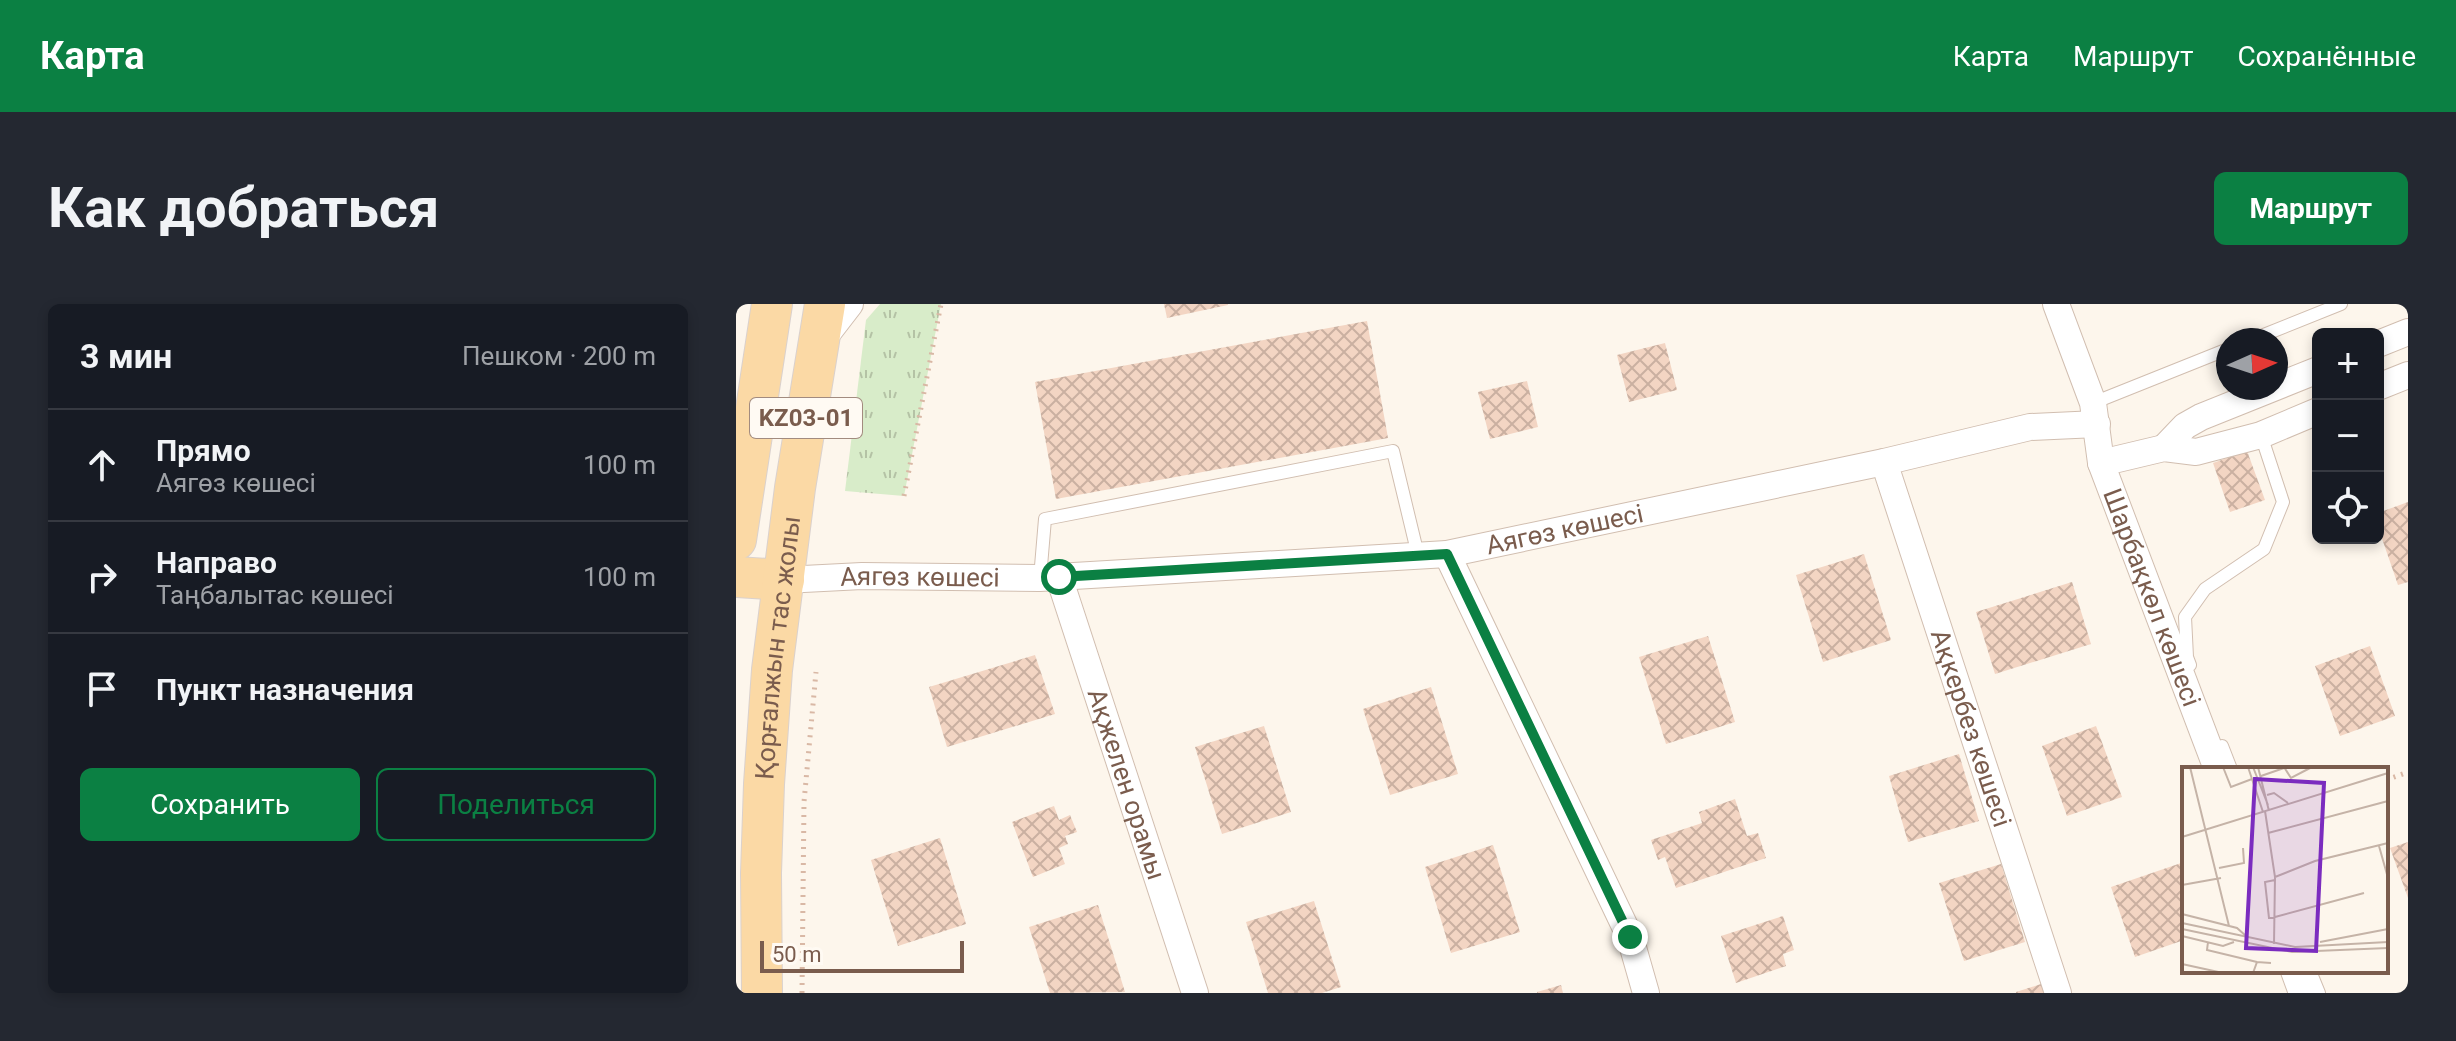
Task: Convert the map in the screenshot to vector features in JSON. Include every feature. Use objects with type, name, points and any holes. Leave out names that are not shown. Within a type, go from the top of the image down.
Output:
[{"type":"main road","name":"Қорғалжын тас жолы","points":[[736,540],[772,304]]},
{"type":"main road","name":"Қорғалжын тас жолы","points":[[762,993],[761,873],[772,670],[795,488],[825,304]]},
{"type":"main road","name":"Аягөз көшесі","points":[[736,577],[784,580]]},
{"type":"street","points":[[816,348],[850,304]]},
{"type":"street","name":"Шарбақкөл көшесі","points":[[2056,304],[2095,414],[2101,463],[2216,767]]},
{"type":"street","points":[[2384,342],[2408,332]]},
{"type":"street","points":[[2164,448],[2185,426],[2201,417],[2312,372]]},
{"type":"street","points":[[2384,385],[2408,375]]},
{"type":"street","name":"Аягөз көшесі","points":[[784,580],[862,576],[1049,578],[1447,554],[2095,414]]},
{"type":"street","points":[[2101,463],[2164,448],[2196,452],[2261,435],[2312,414]]},
{"type":"street","name":"Ақкербез көшесі","points":[[1884,462],[2058,993]]},
{"type":"street","points":[[1447,554],[1630,937],[1646,993]]},
{"type":"street","name":"Ақжелен орамы","points":[[1049,578],[1195,993]]},
{"type":"street","points":[[2295,973],[2302,993]]},
{"type":"lane","points":[[2281,328],[2341,304]]},
{"type":"lane","points":[[2095,414],[2216,355]]},
{"type":"lane","points":[[2230,767],[2187,657],[2185,617],[2205,589],[2264,549],[2283,502],[2261,435]]},
{"type":"lane","points":[[1049,578],[1045,519],[1393,451],[1418,555]]},
{"type":"lane","points":[[2311,973],[2319,993]]},
{"type":"path","points":[[904,496],[941,304]]},
{"type":"path","points":[[802,993],[804,802],[816,672]]},
{"type":"path","points":[[2388,779],[2408,772]]},
{"type":"green space","points":[[880,304],[941,304],[904,496],[845,491],[866,320]]},
{"type":"building","points":[[1164,304],[1228,304],[1228,305],[1167,318]]},
{"type":"building","points":[[1367,321],[1388,438],[1056,499],[1035,382]]},
{"type":"building","points":[[1665,343],[1677,390],[1629,402],[1617,355]]},
{"type":"building","points":[[1527,381],[1538,427],[1490,439],[1478,392]]},
{"type":"building","points":[[2247,451],[2265,500],[2230,512],[2213,463]]},
{"type":"building","points":[[2408,502],[2408,582],[2398,585],[2384,544],[2384,511]]},
{"type":"building","points":[[1864,554],[1891,640],[1823,662],[1796,575]]},
{"type":"building","points":[[2072,582],[2091,644],[1995,674],[1976,612]]},
{"type":"building","points":[[1708,636],[1735,722],[1666,744],[1639,657]]},
{"type":"building","points":[[2370,646],[2395,716],[2340,736],[2315,666]]},
{"type":"building","points":[[1035,655],[1055,714],[947,747],[929,687]]},
{"type":"building","points":[[1431,687],[1458,774],[1390,795],[1363,709]]},
{"type":"building","points":[[1264,726],[1291,812],[1222,834],[1195,747]]},
{"type":"building","points":[[2096,726],[2122,797],[2067,816],[2042,746]]},
{"type":"building","points":[[1959,754],[1979,821],[1908,842],[1889,776]]},
{"type":"building","points":[[1735,799],[1747,836],[1758,833],[1766,858],[1676,888],[1665,857],[1658,860],[1651,840],[1702,823],[1699,812]]},
{"type":"building","points":[[1054,806],[1059,820],[1070,815],[1077,832],[1065,836],[1068,844],[1059,848],[1065,864],[1033,877],[1012,822]]},
{"type":"building","points":[[940,838],[966,924],[898,946],[871,860]]},
{"type":"building","points":[[2408,842],[2408,898],[2390,848]]},
{"type":"building","points":[[1493,845],[1520,932],[1451,953],[1425,867]]},
{"type":"building","points":[[2182,863],[2182,941],[2135,957],[2111,887]]},
{"type":"building","points":[[2001,864],[2025,942],[1964,961],[1939,883]]},
{"type":"building","points":[[1314,901],[1341,987],[1322,993],[1268,993],[1246,922]]},
{"type":"building","points":[[1098,905],[1125,992],[1050,993],[1029,927]]},
{"type":"building","points":[[1783,916],[1794,950],[1783,954],[1786,966],[1736,983],[1721,936]]},
{"type":"building","points":[[2041,984],[2044,993],[2016,993],[2016,992]]},
{"type":"building","points":[[1561,985],[1563,993],[1537,993],[1537,992]]},
{"type":"route","points":[[1059,577],[1447,554],[1630,937]]}]
